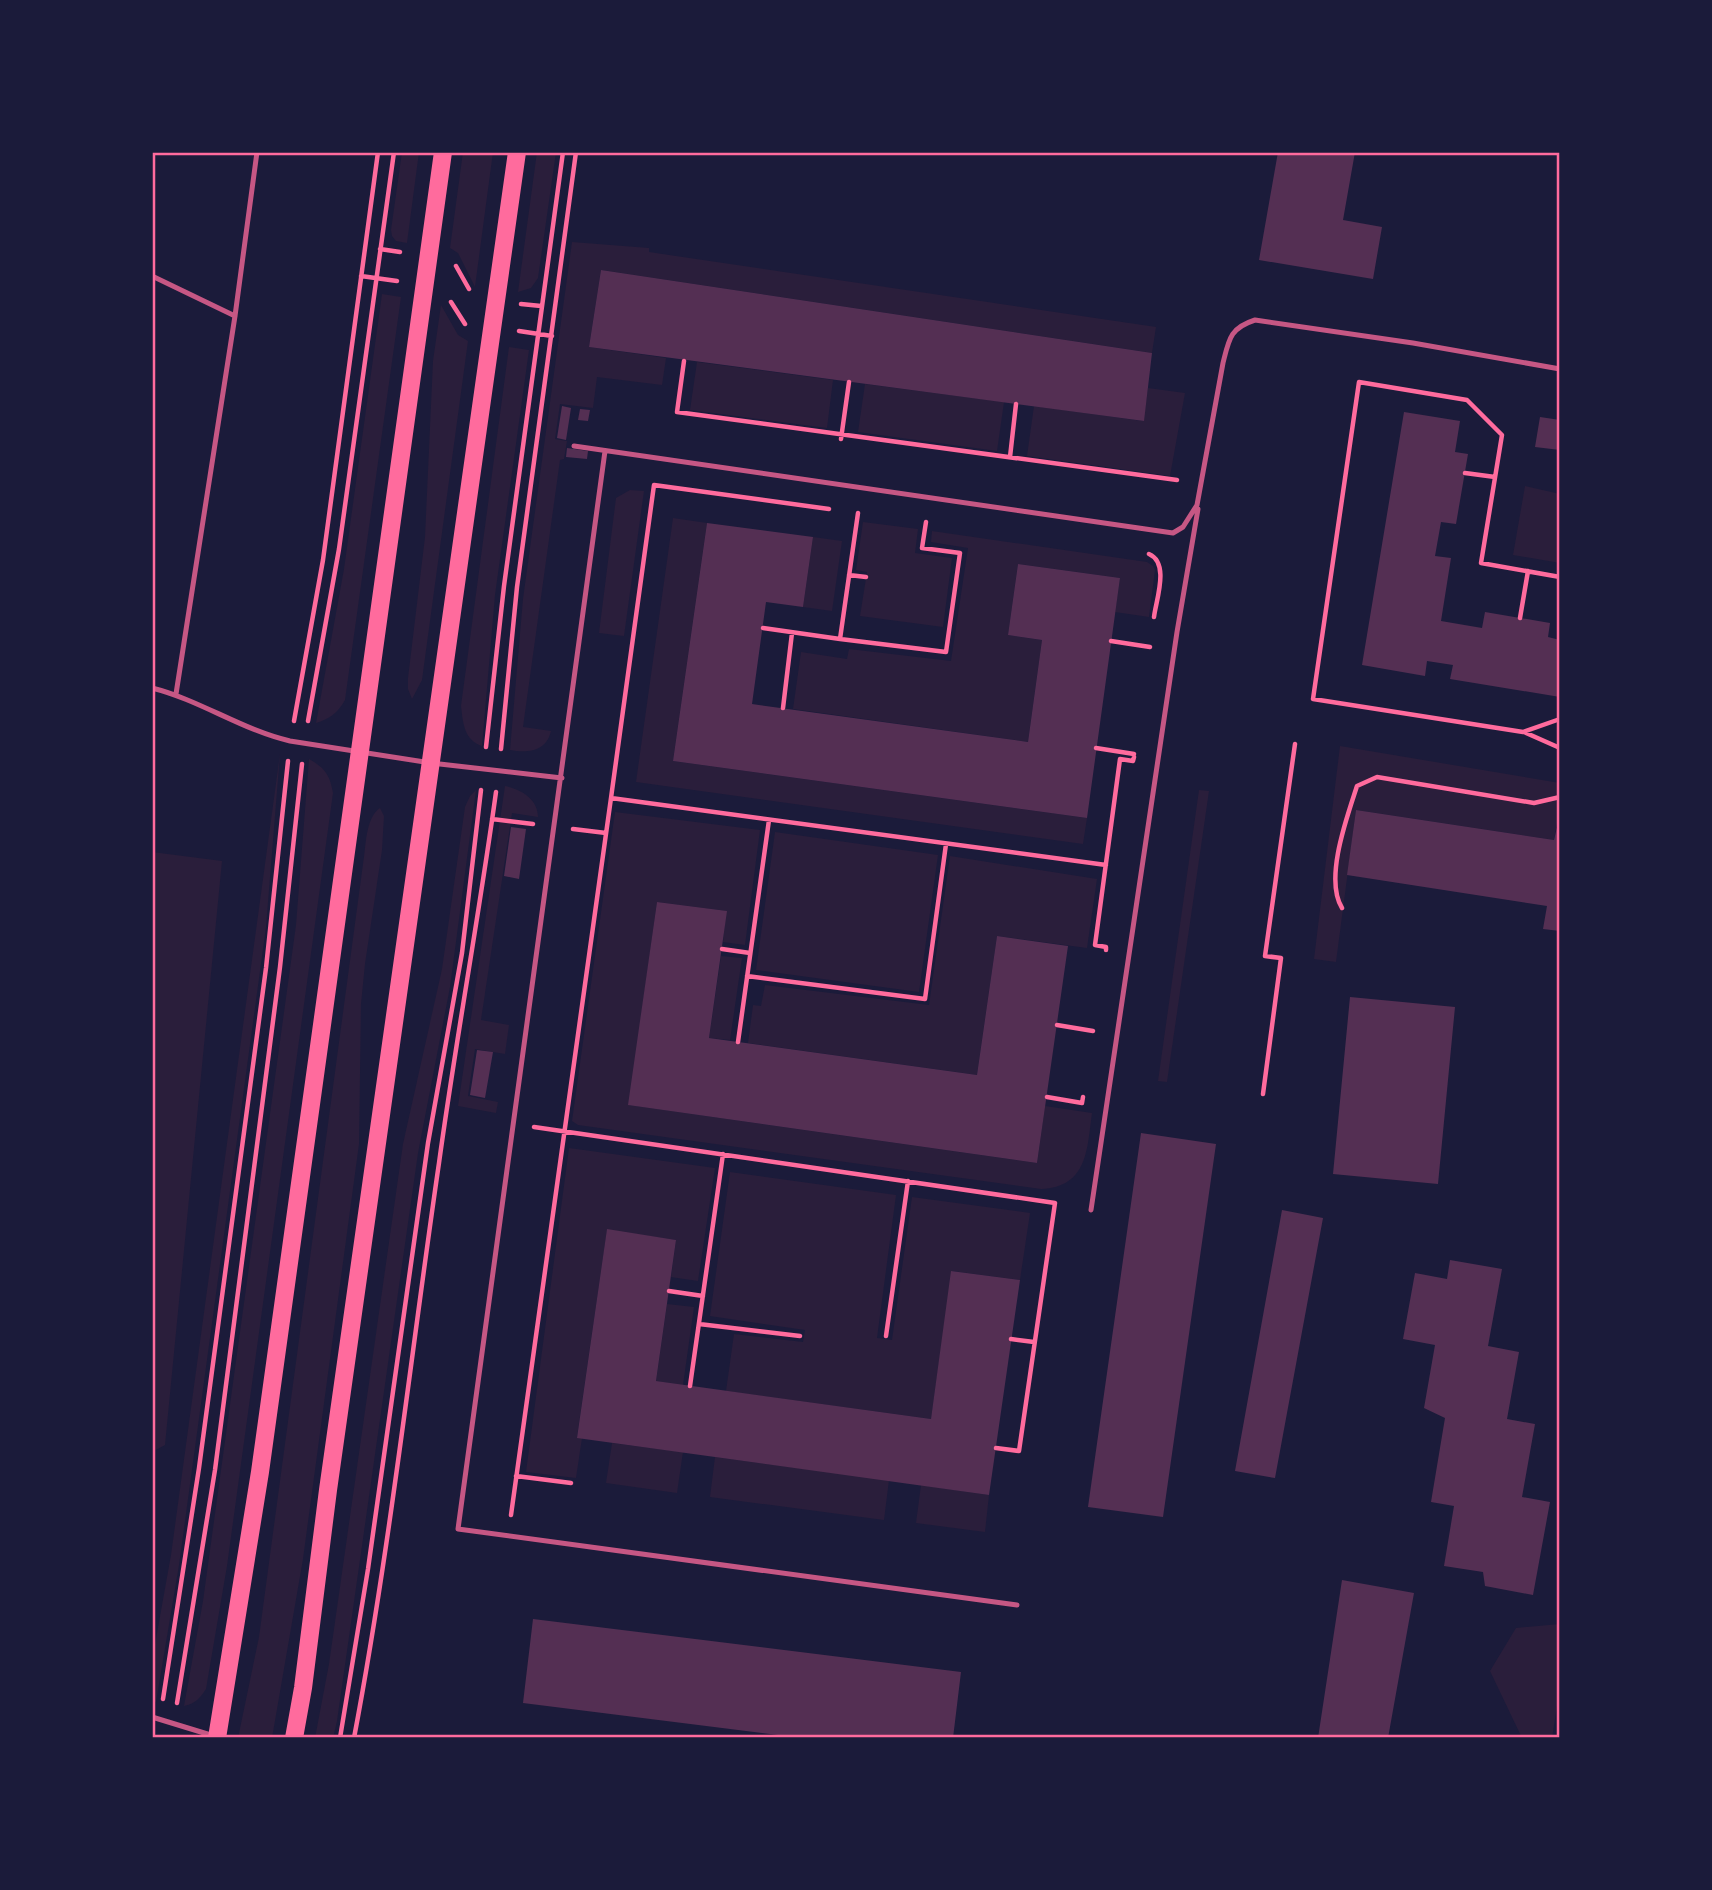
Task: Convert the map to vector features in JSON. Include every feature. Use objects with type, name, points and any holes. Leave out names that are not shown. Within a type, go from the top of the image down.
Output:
[{"type":"main road","points":[[217,1738],[260,1472],[443,152]]},
{"type":"main road","points":[[293,1738],[303,1688],[328,1490],[517,152]]},
{"type":"lane","points":[[176,694],[235,316],[257,152]]},
{"type":"lane","points":[[152,276],[235,316]]},
{"type":"lane","points":[[1091,1210],[1177,632],[1228,341],[1240,325],[1255,320],[1413,343],[1560,369]]},
{"type":"lane","points":[[574,446],[1173,533],[1183,527],[1191,517],[1200,492]]},
{"type":"lane","points":[[605,451],[458,1529],[1017,1605]]},
{"type":"lane","points":[[152,688],[176,694],[269,736],[290,741],[562,778]]},
{"type":"lane","points":[[152,1717],[217,1738]]},
{"type":"path","points":[[159,1719],[172,1654],[199,1468],[266,968],[290,741],[323,560],[378,152]]},
{"type":"path","points":[[173,1723],[215,1470],[280,967],[304,744],[339,549],[394,152]]},
{"type":"path","points":[[340,1738],[368,1569],[428,1143],[462,953],[504,586],[563,152]]},
{"type":"path","points":[[354,1738],[499,770],[517,587],[576,152]]},
{"type":"path","points":[[380,249],[452,258],[475,298],[541,306]]},
{"type":"path","points":[[361,276],[443,285],[463,323],[552,336]]},
{"type":"path","points":[[684,361],[677,412],[1177,480]]},
{"type":"path","points":[[841,439],[849,382]]},
{"type":"path","points":[[1560,577],[1481,563],[1502,435],[1467,400],[1359,382],[1313,699],[1523,732],[1560,748]]},
{"type":"path","points":[[1010,457],[1017,404]]},
{"type":"path","points":[[1465,473],[1495,477]]},
{"type":"path","points":[[508,1536],[654,485],[833,509]]},
{"type":"path","points":[[845,511],[872,514]]},
{"type":"path","points":[[840,639],[858,513]]},
{"type":"path","points":[[912,520],[940,524]]},
{"type":"path","points":[[763,628],[946,652],[960,553],[922,548],[926,522]]},
{"type":"path","points":[[1140,552],[1154,556],[1160,567],[1152,628]]},
{"type":"path","points":[[1520,618],[1528,571]]},
{"type":"path","points":[[849,575],[866,577]]},
{"type":"path","points":[[783,708],[792,633]]},
{"type":"path","points":[[1148,660],[1151,637]]},
{"type":"path","points":[[1111,641],[1150,647]]},
{"type":"path","points":[[1523,732],[1560,719]]},
{"type":"path","points":[[1263,1094],[1281,958],[1265,956],[1295,744]]},
{"type":"path","points":[[1104,959],[1106,947],[1095,945],[1120,759],[1133,761],[1136,746]]},
{"type":"path","points":[[1097,748],[1134,754]]},
{"type":"path","points":[[1342,908],[1336,898],[1336,872],[1342,834],[1357,786],[1377,777],[1534,803],[1560,797]]},
{"type":"path","points":[[611,798],[1106,865]]},
{"type":"path","points":[[738,1042],[769,820]]},
{"type":"path","points":[[747,976],[925,999],[947,844]]},
{"type":"path","points":[[722,949],[750,953]]},
{"type":"path","points":[[1091,1041],[1095,1019]]},
{"type":"path","points":[[1057,1025],[1093,1031]]},
{"type":"path","points":[[1047,1097],[1082,1102],[1084,1093]]},
{"type":"path","points":[[513,1124],[1055,1203],[1019,1451],[996,1448]]},
{"type":"path","points":[[690,1386],[723,1154]]},
{"type":"path","points":[[886,1336],[908,1181]]},
{"type":"path","points":[[669,1292],[703,1296]]},
{"type":"path","points":[[699,1324],[800,1336]]},
{"type":"path","points":[[1012,1339],[1034,1342]]},
{"type":"path","points":[[516,1476],[571,1483]]},
{"type":"shaded area","points":[[402,152],[419,152],[407,243],[396,241],[391,230]]},
{"type":"shaded area","points":[[463,152],[493,152],[475,287],[458,253],[450,248]]},
{"type":"shaded area","points":[[537,152],[556,152],[538,278],[531,288],[518,292]]},
{"type":"shaded area","points":[[572,242],[649,248],[649,252],[1156,327],[1152,353],[601,270],[589,347],[666,358],[662,385],[597,377],[593,408],[560,404],[555,439],[567,441],[564,459],[560,460],[523,727],[551,731],[545,743],[535,750],[510,750],[523,599]]},
{"type":"shaded area","points":[[382,294],[401,297],[345,700],[333,715],[316,723],[344,569]]},
{"type":"shaded area","points":[[441,305],[458,335],[468,341],[422,680],[412,699],[408,678],[425,537],[433,361]]},
{"type":"shaded area","points":[[509,347],[529,350],[495,595],[482,746],[468,735],[461,706]]},
{"type":"shaded area","points":[[697,362],[833,380],[827,428],[690,410]]},
{"type":"shaded area","points":[[865,384],[1004,402],[997,451],[858,432]]},
{"type":"shaded area","points":[[1148,388],[1185,393],[1170,476],[1027,456],[1034,406],[1143,421]]},
{"type":"shaded area","points":[[1525,486],[1560,494],[1560,563],[1513,555]]},
{"type":"shaded area","points":[[630,490],[644,491],[624,636],[599,633],[616,498]]},
{"type":"shaded area","points":[[673,518],[707,523],[673,761],[1087,818],[1083,844],[636,782]]},
{"type":"shaded area","points":[[863,522],[918,529],[915,553],[952,558],[943,627],[860,616],[867,572],[856,570]]},
{"type":"shaded area","points":[[932,531],[1147,562],[1155,570],[1149,617],[1115,612],[1120,578],[1018,564],[1008,635],[1042,640],[1028,742],[793,709],[801,652],[847,659],[849,649],[951,661],[968,548],[931,542]]},
{"type":"shaded area","points":[[813,537],[842,541],[832,611],[803,607]]},
{"type":"shaded area","points":[[1340,746],[1560,783],[1560,806],[1554,840],[1356,810],[1336,962],[1314,959]]},
{"type":"shaded area","points":[[280,754],[266,927],[179,1565],[156,1702],[152,1701],[152,1661],[171,1555]]},
{"type":"shaded area","points":[[309,759],[326,773],[333,793],[227,1566],[206,1689],[197,1700],[184,1706],[203,1601],[296,925]]},
{"type":"shaded area","points":[[505,786],[528,796],[535,805],[538,817],[512,813],[481,1020],[509,1025],[505,1054],[475,1049],[468,1096],[498,1102],[496,1113],[458,1106]]},
{"type":"shaded area","points":[[476,790],[450,987],[418,1153],[337,1721],[333,1738],[315,1738],[329,1664],[403,1144],[442,969],[465,807]]},
{"type":"shaded area","points":[[1199,790],[1209,791],[1167,1082],[1158,1081]]},
{"type":"shaded area","points":[[380,808],[384,816],[382,850],[361,1004],[359,1144],[303,1559],[272,1738],[238,1738],[259,1637],[366,842],[371,819]]},
{"type":"shaded area","points":[[615,812],[760,830],[745,945],[723,942],[726,911],[657,902],[629,1105],[1037,1163],[1045,1106],[1092,1113],[1086,1152],[1076,1174],[1056,1187],[1041,1189],[578,1125],[572,1121]]},
{"type":"shaded area","points":[[775,832],[938,855],[919,992],[756,970]]},
{"type":"shaded area","points":[[152,852],[222,861],[165,1445],[152,1452]]},
{"type":"shaded area","points":[[950,856],[1097,879],[1087,948],[997,936],[977,1075],[748,1043],[753,1005],[761,1006],[765,985],[929,1005]]},
{"type":"shaded area","points":[[721,956],[742,958],[730,1040],[709,1038]]},
{"type":"shaded area","points":[[569,1148],[715,1168],[698,1281],[671,1277],[676,1240],[607,1230],[577,1437],[582,1438],[576,1478],[526,1472]]},
{"type":"shaded area","points":[[730,1172],[896,1195],[877,1338],[892,1340],[912,1197],[1030,1213],[1020,1280],[952,1271],[931,1419],[726,1391],[734,1334],[803,1342],[805,1330],[710,1316]]},
{"type":"shaded area","points":[[667,1304],[694,1307],[683,1385],[656,1381]]},
{"type":"shaded area","points":[[612,1443],[683,1452],[677,1493],[606,1483]]},
{"type":"shaded area","points":[[715,1457],[889,1480],[884,1520],[710,1497]]},
{"type":"shaded area","points":[[921,1485],[989,1495],[985,1532],[916,1523]]},
{"type":"shaded area","points":[[1560,1624],[1560,1687],[1552,1738],[1522,1738],[1490,1671],[1516,1628]]},
{"type":"building","points":[[1278,152],[1355,152],[1343,220],[1382,227],[1373,279],[1259,260]]},
{"type":"building","points":[[601,270],[1152,353],[1144,421],[589,347]]},
{"type":"building","points":[[562,406],[571,408],[566,440],[557,438]]},
{"type":"building","points":[[580,409],[590,410],[588,421],[578,420]]},
{"type":"building","points":[[1404,412],[1460,421],[1455,452],[1468,454],[1456,524],[1441,522],[1435,556],[1451,558],[1441,621],[1482,628],[1485,612],[1550,623],[1548,637],[1560,640],[1560,697],[1450,679],[1453,665],[1427,661],[1425,676],[1362,665]]},
{"type":"building","points":[[1540,417],[1560,420],[1560,450],[1535,447]]},
{"type":"building","points":[[567,448],[588,451],[587,459],[566,457]]},
{"type":"building","points":[[707,523],[813,537],[803,607],[766,602],[752,704],[1028,742],[1042,640],[1008,635],[1018,564],[1120,578],[1087,818],[673,761]]},
{"type":"building","points":[[1356,810],[1554,840],[1560,815],[1560,931],[1543,929],[1547,906],[1347,875]]},
{"type":"building","points":[[511,827],[526,829],[519,879],[504,876]]},
{"type":"building","points":[[657,902],[727,911],[709,1038],[977,1075],[997,936],[1068,946],[1037,1163],[628,1105]]},
{"type":"building","points":[[1350,997],[1455,1007],[1438,1184],[1333,1174]]},
{"type":"building","points":[[477,1050],[493,1052],[485,1098],[470,1095]]},
{"type":"building","points":[[1141,1133],[1216,1144],[1163,1517],[1088,1507]]},
{"type":"building","points":[[1282,1210],[1323,1218],[1275,1478],[1235,1471]]},
{"type":"building","points":[[607,1229],[676,1240],[656,1381],[931,1419],[951,1271],[1020,1280],[989,1495],[577,1438]]},
{"type":"building","points":[[1450,1260],[1502,1269],[1488,1346],[1519,1352],[1507,1419],[1535,1424],[1522,1497],[1550,1502],[1533,1595],[1485,1586],[1483,1572],[1444,1566],[1454,1506],[1431,1502],[1445,1418],[1424,1408],[1435,1345],[1403,1339],[1415,1273],[1447,1279]]},
{"type":"building","points":[[1342,1580],[1414,1593],[1388,1738],[1318,1738]]},
{"type":"building","points":[[533,1619],[961,1672],[953,1738],[802,1738],[523,1703]]}]
